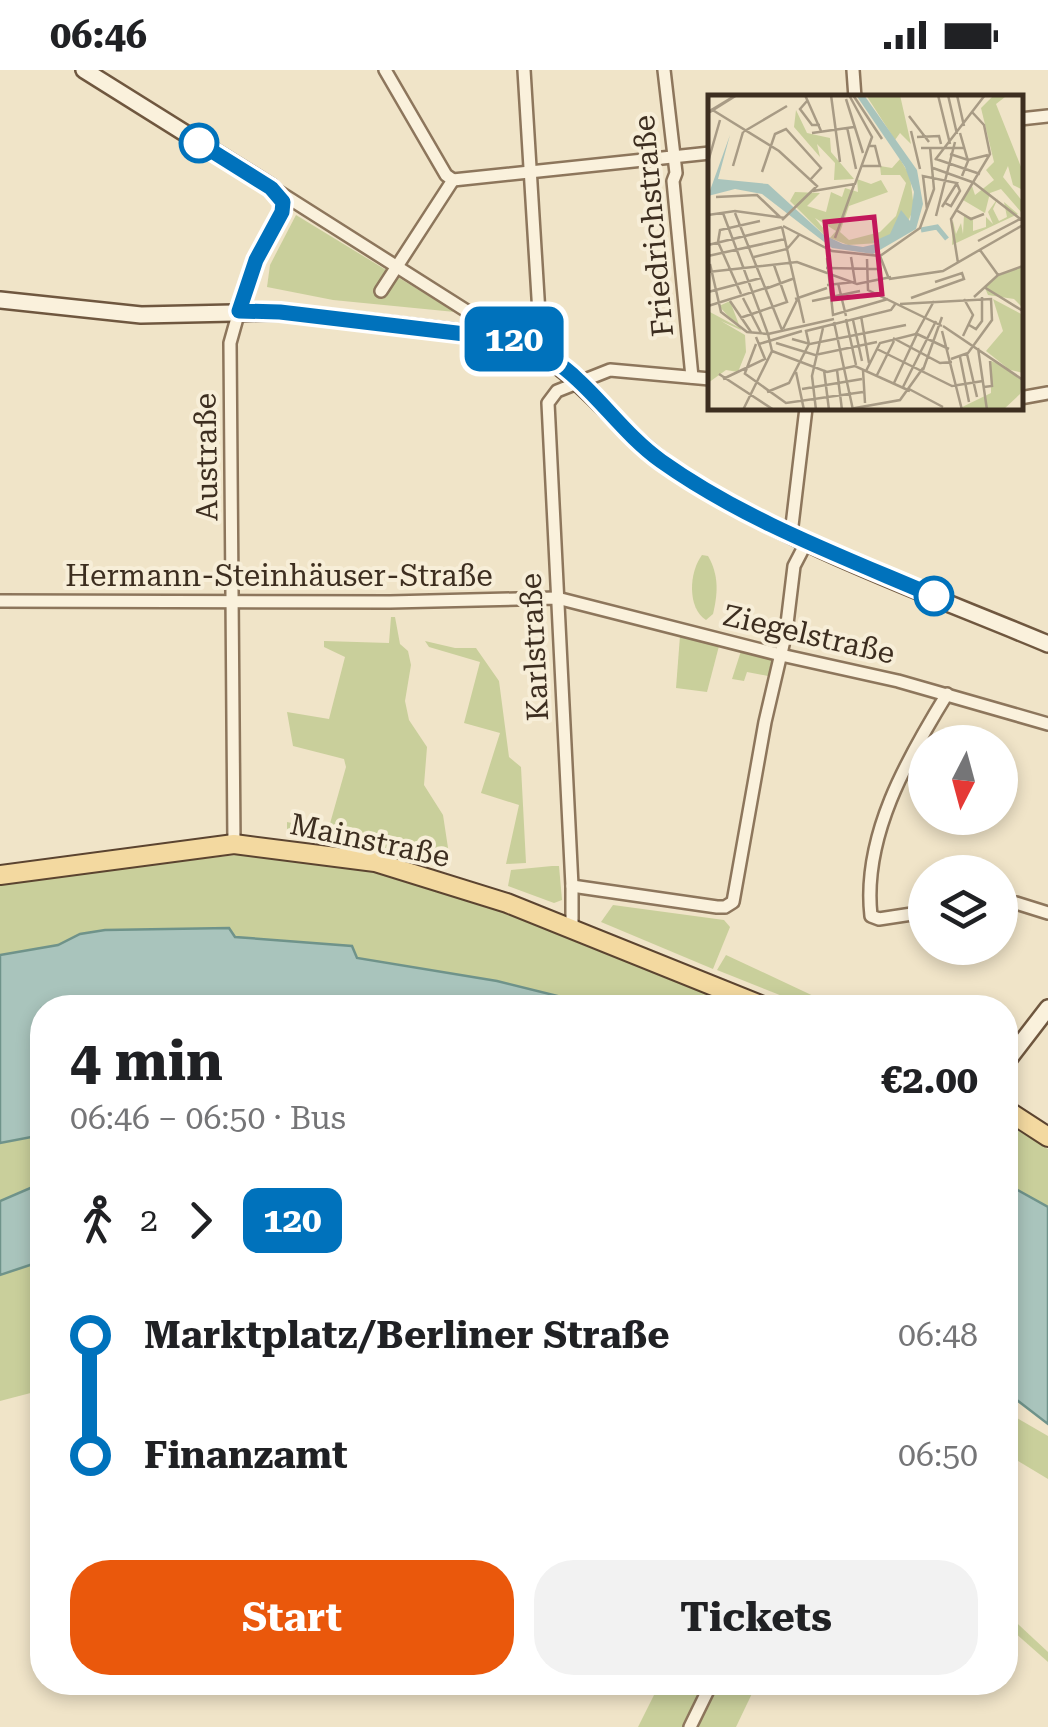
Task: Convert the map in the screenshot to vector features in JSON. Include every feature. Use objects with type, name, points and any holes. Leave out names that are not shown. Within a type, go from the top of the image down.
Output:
[{"type":"main road","points":[[84,70],[271,188],[283,208],[256,260],[239,311]]},
{"type":"main road","points":[[0,300],[141,315]]},
{"type":"main road","points":[[0,309],[84,318],[280,312],[493,331],[544,354],[581,382],[642,446],[729,503],[791,534],[1048,644]]},
{"type":"main road","name":"Mainstraße","points":[[0,875],[234,844],[375,862],[415,872],[572,928],[736,995]]},
{"type":"main road","points":[[1018,1047],[1048,1008]]},
{"type":"main road","points":[[1018,1118],[1048,1138]]},
{"type":"street","points":[[385,70],[442,168],[453,180]]},
{"type":"street","points":[[524,70],[544,354]]},
{"type":"street","name":"Friedrichstraße","points":[[664,70],[692,376]]},
{"type":"street","points":[[853,70],[856,95]]},
{"type":"street","points":[[1023,119],[1048,116]]},
{"type":"street","points":[[453,180],[708,154]]},
{"type":"street","points":[[381,291],[453,180]]},
{"type":"street","points":[[271,188],[398,265],[493,331]]},
{"type":"street","name":"Austraße","points":[[234,844],[230,343],[239,311]]},
{"type":"street","points":[[515,340],[533,339],[540,330]]},
{"type":"street","points":[[581,382],[610,370],[708,378]]},
{"type":"street","name":"Karlstraße","points":[[572,928],[548,409],[557,390],[581,382]]},
{"type":"street","points":[[1023,398],[1048,394]]},
{"type":"street","points":[[791,534],[806,410]]},
{"type":"street","points":[[572,886],[731,905],[781,655],[794,566],[807,541]]},
{"type":"street","name":"Hermann-Steinhäuser-Straße","points":[[0,601],[557,598]]},
{"type":"street","name":"Ziegelstraße","points":[[557,598],[870,674],[1048,724]]},
{"type":"street","points":[[908,915],[879,919],[871,916],[874,859],[894,795],[915,746],[947,694]]},
{"type":"street","points":[[1018,906],[1048,912]]},
{"type":"street","points":[[690,1727],[706,1695]]},
{"type":"green space","points":[[296,215],[455,312],[333,300],[267,287],[270,265]]},
{"type":"green space","points":[[702,555],[712,563],[716,584],[713,614],[706,620],[696,607],[692,589],[694,571]]},
{"type":"green space","points":[[391,617],[395,617],[400,644],[408,651],[411,665],[405,701],[409,720],[427,747],[424,785],[443,815],[450,861],[415,852],[412,856],[287,836],[287,822],[325,830],[329,827],[346,767],[344,759],[293,746],[287,712],[329,719],[345,657],[324,647],[324,641],[389,643]]},
{"type":"green space","points":[[680,636],[719,646],[707,692],[676,688]]},
{"type":"green space","points":[[425,641],[476,648],[499,681],[509,757],[521,767],[526,863],[506,864],[519,805],[481,793],[500,733],[464,723],[480,662],[429,647]]},
{"type":"green space","points":[[741,651],[772,660],[768,676],[747,672],[744,681],[732,679]]},
{"type":"green space","points":[[254,853],[377,871],[517,917],[709,995],[554,995],[497,981],[357,958],[352,946],[235,937],[229,928],[105,930],[80,934],[58,945],[0,955],[0,885]]},
{"type":"green space","points":[[559,866],[562,900],[554,903],[508,886],[511,870]]},
{"type":"green space","points":[[613,905],[724,920],[730,927],[713,969],[601,922]]},
{"type":"green space","points":[[726,955],[811,995],[780,995],[717,970]]},
{"type":"green space","points":[[1018,1130],[1048,1149],[1048,1207],[1018,1190]]},
{"type":"green space","points":[[30,1137],[30,1188],[0,1201],[0,1143]]},
{"type":"green space","points":[[30,1265],[30,1393],[0,1401],[0,1275]]},
{"type":"green space","points":[[1018,1419],[1048,1436],[1048,1479],[1018,1461]]},
{"type":"green space","points":[[1018,1624],[1048,1652],[1048,1662],[1018,1635]]},
{"type":"green space","points":[[654,1695],[701,1695],[686,1727],[638,1727]]},
{"type":"green space","points":[[710,1695],[751,1695],[736,1727],[694,1727]]},
{"type":"water","points":[[229,928],[235,937],[352,946],[357,958],[497,981],[554,995],[30,995],[30,1137],[0,1143],[0,955],[58,945],[80,934]]},
{"type":"water","points":[[30,1188],[30,1265],[0,1275],[0,1201]]},
{"type":"water","points":[[1018,1190],[1048,1207],[1048,1424],[1018,1401]]},
{"type":"bus line","name":"120","points":[[199,143],[271,188],[283,202],[282,212],[249,276],[239,311],[280,312],[515,340],[573,375],[642,446],[698,485],[774,526],[934,596]]}]
